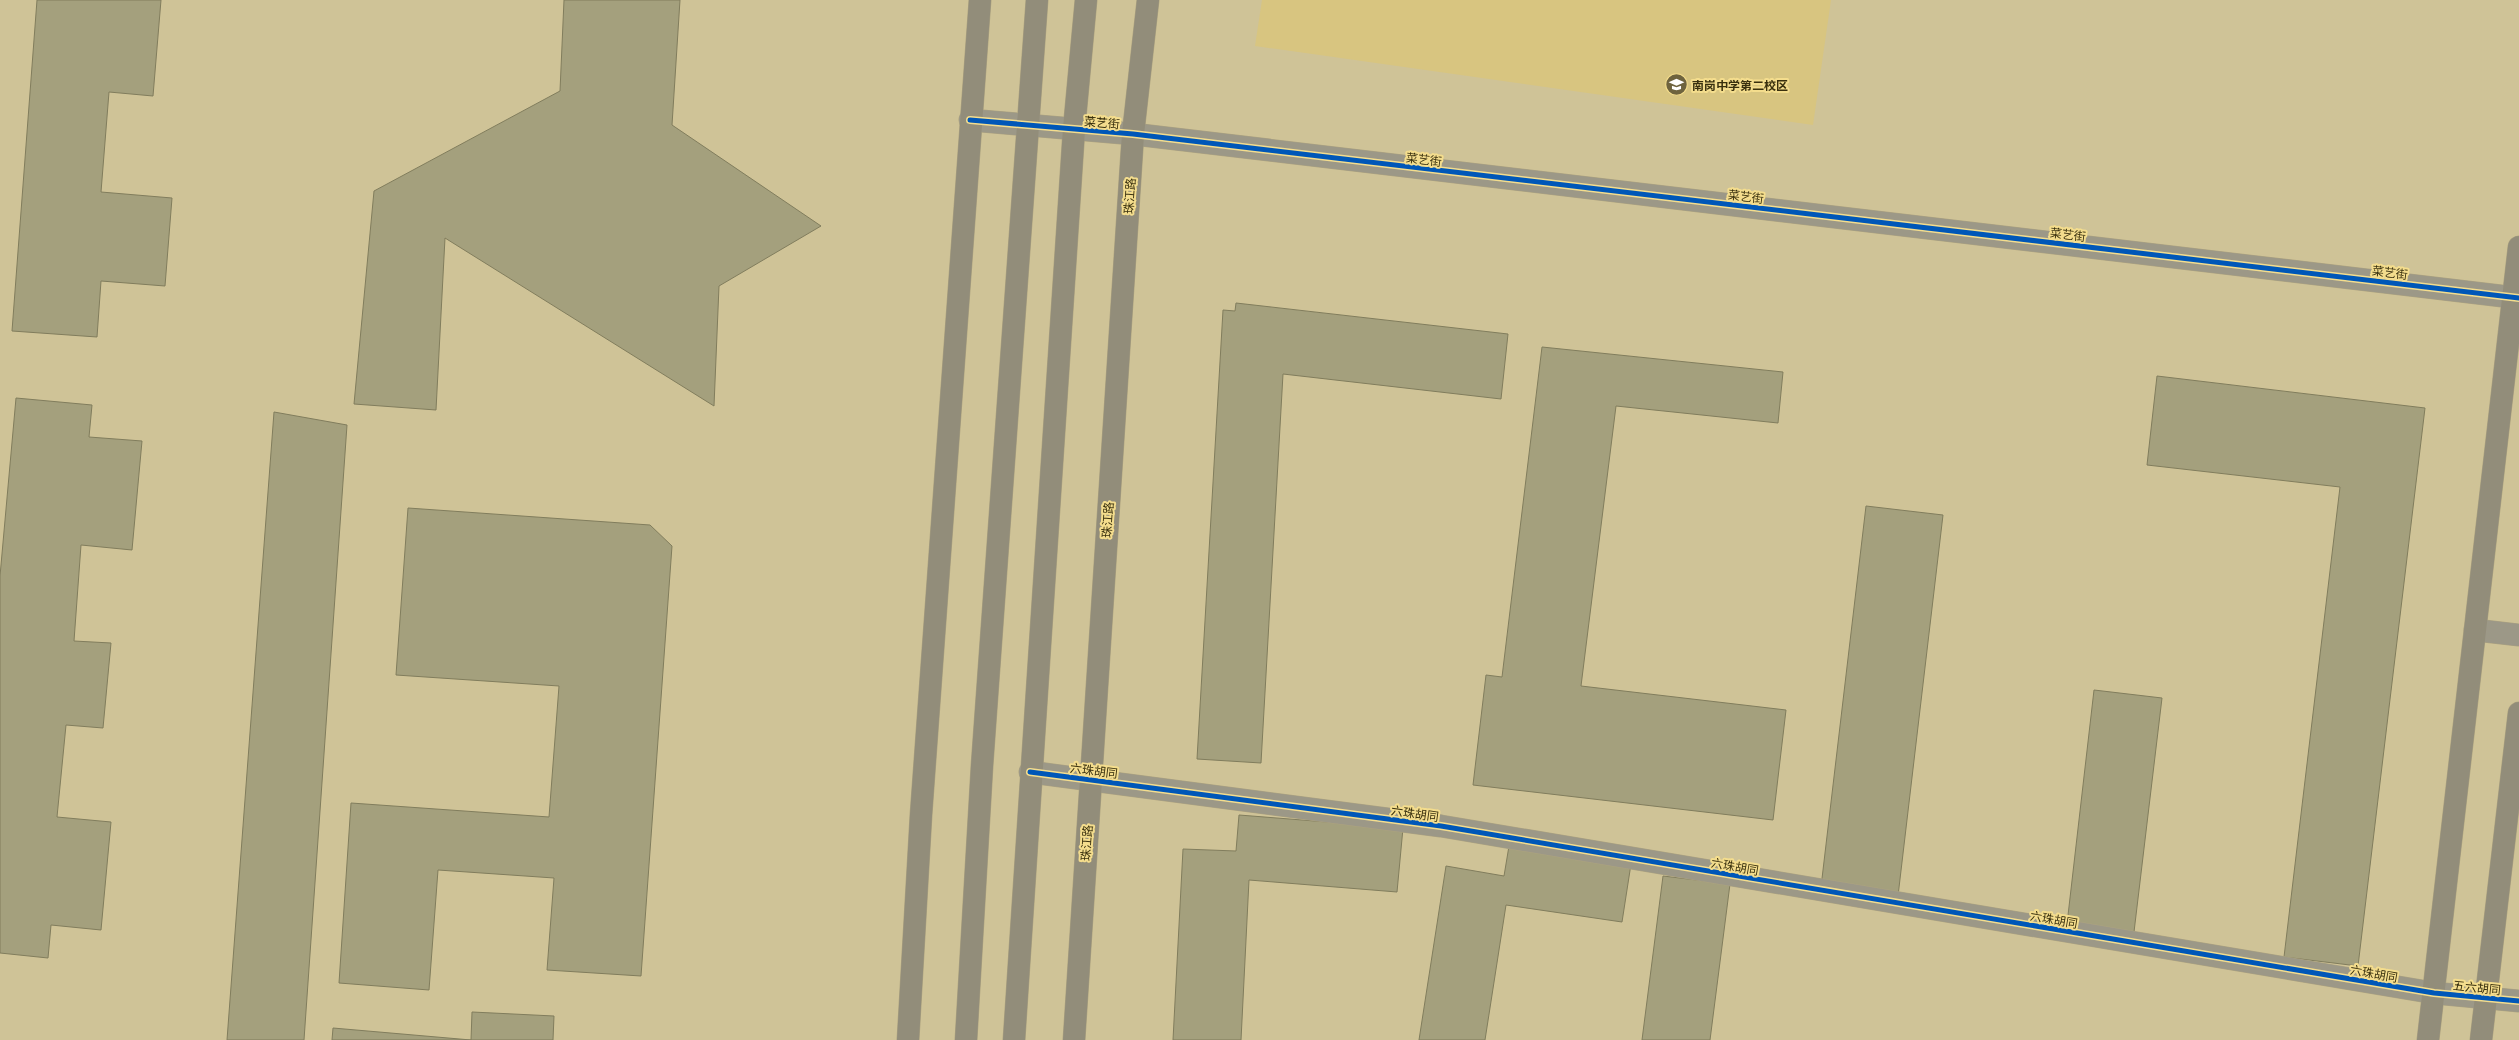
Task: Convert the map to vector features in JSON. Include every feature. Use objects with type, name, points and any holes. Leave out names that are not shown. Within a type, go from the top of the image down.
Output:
[{"type":"main road","points":[[908,1040],[921,815],[970,120],[980,0]]},
{"type":"main road","points":[[966,1040],[982,766],[1038,0]]},
{"type":"main road","points":[[1014,1040],[1030,772],[1074,129],[1086,0]]},
{"type":"main road","name":"珠江路","points":[[1074,1040],[1133,134],[1148,0]]},
{"type":"main road","points":[[2428,1040],[2475,630],[2516,297],[2519,247]]},
{"type":"main road","points":[[2481,1040],[2519,713]]},
{"type":"street","name":"菜艺街","points":[[970,120],[1133,134],[2516,297]]},
{"type":"street","points":[[2475,630],[2519,635]]},
{"type":"street","name":"六珠胡同","points":[[1030,772],[1441,826],[2434,993]]},
{"type":"street","name":"五六胡同","points":[[2434,993],[2519,1002]]},
{"type":"shaded area","name":"南岗中学第二校区","points":[[1262,0],[1831,0],[1813,125],[1255,46]]},
{"type":"building","points":[[37,0],[161,0],[153,96],[109,92],[101,192],[172,198],[165,286],[101,281],[97,337],[12,331]]},
{"type":"building","points":[[564,0],[680,0],[672,125],[821,226],[719,286],[714,406],[445,238],[436,410],[354,404],[374,191],[560,91]]},
{"type":"building","points":[[1236,303],[1508,334],[1501,399],[1283,374],[1261,763],[1197,759],[1223,310],[1235,311]]},
{"type":"building","points":[[1542,347],[1783,372],[1778,423],[1616,406],[1581,686],[1786,710],[1773,820],[1473,785],[1486,675],[1502,677]]},
{"type":"building","points":[[2157,376],[2425,408],[2358,966],[2284,957],[2340,487],[2147,465]]},
{"type":"building","points":[[16,398],[92,405],[89,437],[142,441],[132,550],[81,545],[74,641],[111,643],[103,728],[66,725],[57,817],[111,822],[101,930],[51,925],[48,958],[0,953],[0,576]]},
{"type":"building","points":[[274,412],[347,425],[304,1040],[227,1040]]},
{"type":"building","points":[[1866,506],[1943,515],[1898,896],[1821,887]]},
{"type":"building","points":[[408,508],[650,525],[672,546],[641,976],[547,970],[554,878],[438,870],[429,990],[339,983],[351,803],[549,817],[559,686],[396,675]]},
{"type":"building","points":[[2094,690],[2162,698],[2134,932],[2067,924]]},
{"type":"building","points":[[1239,815],[1403,828],[1397,892],[1249,880],[1241,1040],[1173,1040],[1183,849],[1236,851]]},
{"type":"building","points":[[1509,846],[1631,864],[1622,922],[1506,905],[1485,1040],[1419,1040],[1446,866],[1504,876]]},
{"type":"building","points":[[1663,876],[1730,884],[1710,1040],[1642,1040]]},
{"type":"building","points":[[472,1012],[554,1016],[553,1040],[471,1040]]},
{"type":"building","points":[[333,1028],[471,1040],[332,1040]]},
{"type":"cycle path","points":[[970,120],[1133,134],[2519,298]]},
{"type":"cycle path","points":[[1030,772],[1441,826],[2434,993],[2519,1001]]},
{"type":"place","name":"南岗中学第二校区","points":[[1676,85]]}]
